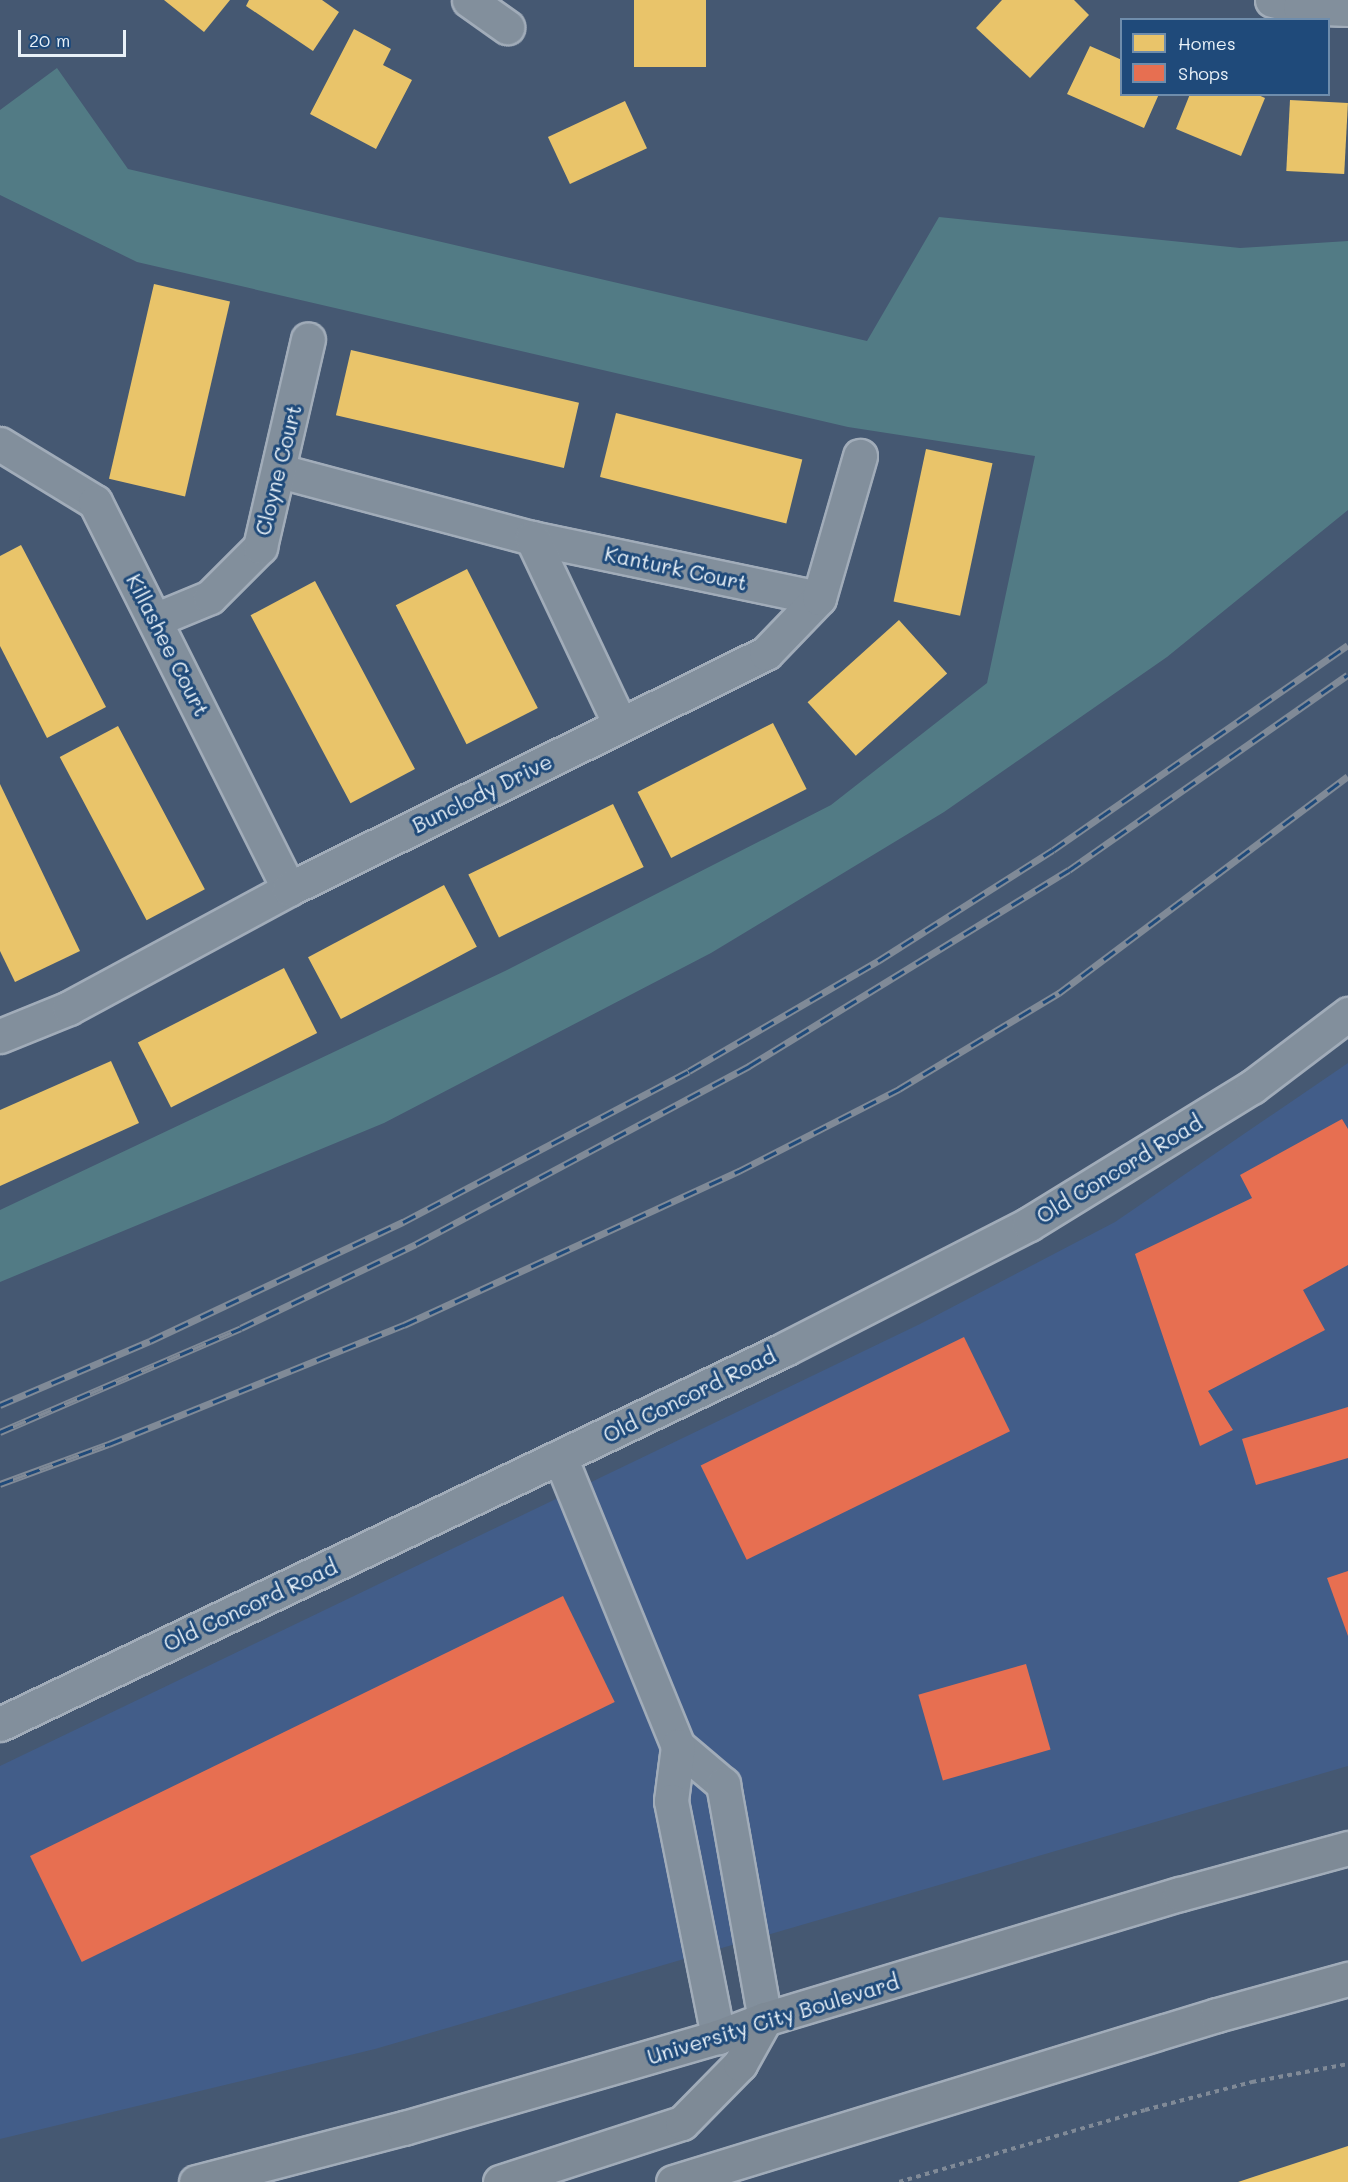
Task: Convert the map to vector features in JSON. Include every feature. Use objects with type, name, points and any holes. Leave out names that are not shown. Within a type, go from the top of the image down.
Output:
[{"type":"main road","name":"University City Boulevard","points":[[196,2182],[404,2128],[718,2037],[765,2019],[1180,1894],[1348,1848]]},
{"type":"main road","points":[[673,2182],[1217,2015],[1348,1979]]},
{"type":"main road","points":[[500,2182],[682,2123],[740,2064],[765,2019]]},
{"type":"street","points":[[469,0],[507,27]]},
{"type":"street","points":[[1272,0],[1300,7],[1348,9]]},
{"type":"street","name":"Cloyne Court","points":[[156,619],[210,597],[260,547],[280,471],[308,339]]},
{"type":"street","name":"Killashee Court","points":[[0,444],[95,502],[156,619],[289,889]]},
{"type":"street","name":"Bunclody Drive","points":[[0,1036],[69,1008],[289,889],[766,653],[819,598],[860,456]]},
{"type":"street","name":"Kanturk Court","points":[[280,471],[532,538],[819,598]]},
{"type":"street","points":[[532,538],[620,724]]},
{"type":"street","name":"Old Concord Road","points":[[0,1724],[785,1349],[1029,1224],[1252,1087],[1348,1014]]},
{"type":"street","points":[[560,1457],[678,1746],[723,1784],[765,2019]]},
{"type":"street","points":[[678,1746],[671,1801],[718,2037]]},
{"type":"path","points":[[898,2182],[1145,2109],[1252,2082],[1348,2064]]},
{"type":"shaded area","points":[[1348,1063],[1348,1766],[375,2049],[0,2139],[0,1766],[920,1324],[1115,1222]]},
{"type":"green space","points":[[57,68],[128,169],[867,341],[939,217],[1240,248],[1348,241],[1348,510],[1167,657],[944,812],[711,953],[384,1123],[0,1282],[0,1210],[505,971],[831,805],[987,683],[1035,456],[848,427],[137,262],[0,195],[0,110]]},
{"type":"building: Homes","points":[[164,0],[230,0],[204,32]]},
{"type":"building: Homes","points":[[249,0],[322,0],[339,12],[313,51],[246,6]]},
{"type":"building: Homes","points":[[634,0],[706,0],[706,67],[634,67]]},
{"type":"building: Homes","points":[[1002,0],[1074,0],[1089,15],[1030,78],[976,28]]},
{"type":"building: Homes","points":[[354,29],[391,49],[383,65],[412,80],[376,149],[310,114]]},
{"type":"building: Homes","points":[[1090,46],[1120,59],[1120,96],[1158,96],[1144,128],[1067,94]]},
{"type":"building: Homes","points":[[1189,96],[1260,96],[1265,98],[1241,156],[1176,129]]},
{"type":"building: Homes","points":[[1290,100],[1348,103],[1344,174],[1286,171]]},
{"type":"building: Homes","points":[[625,101],[647,148],[570,184],[548,137]]},
{"type":"building: Homes","points":[[154,284],[230,302],[185,496],[109,479]]},
{"type":"building: Homes","points":[[351,350],[579,403],[564,468],[336,415]]},
{"type":"building: Homes","points":[[616,413],[802,459],[786,523],[600,477]]},
{"type":"building: Homes","points":[[926,449],[993,463],[960,616],[894,602]]},
{"type":"building: Homes","points":[[21,545],[106,707],[47,738],[0,646],[0,556]]},
{"type":"building: Homes","points":[[467,569],[538,708],[467,744],[396,605]]},
{"type":"building: Homes","points":[[315,581],[415,769],[351,803],[251,615]]},
{"type":"building: Homes","points":[[899,620],[947,674],[856,756],[808,702]]},
{"type":"building: Homes","points":[[773,723],[807,789],[671,858],[638,792]]},
{"type":"building: Homes","points":[[118,726],[205,889],[147,920],[60,757]]},
{"type":"building: Homes","points":[[0,784],[80,951],[15,982],[0,951]]},
{"type":"building: Homes","points":[[613,804],[644,867],[499,937],[468,875]]},
{"type":"building: Homes","points":[[444,885],[477,947],[341,1019],[308,957]]},
{"type":"building: Homes","points":[[284,968],[317,1033],[171,1107],[138,1042]]},
{"type":"building: Homes","points":[[111,1061],[139,1123],[0,1186],[0,1110]]},
{"type":"building: Homes","points":[[1348,2146],[1348,2182],[1238,2182]]},
{"type":"building: Shops","points":[[1342,1119],[1348,1129],[1348,1265],[1303,1290],[1325,1330],[1208,1391],[1233,1430],[1200,1446],[1135,1254],[1252,1198],[1240,1175]]},
{"type":"building: Shops","points":[[964,1337],[1010,1431],[747,1560],[701,1465]]},
{"type":"building: Shops","points":[[1348,1407],[1348,1458],[1256,1485],[1242,1439]]},
{"type":"building: Shops","points":[[1348,1571],[1348,1636],[1327,1578]]},
{"type":"building: Shops","points":[[563,1596],[615,1702],[82,1962],[30,1856]]},
{"type":"building: Shops","points":[[1026,1664],[1051,1750],[943,1780],[918,1695]]},
{"type":"railway","points":[[0,1405],[150,1341],[403,1222],[689,1071],[878,961],[1053,850],[1348,645]]},
{"type":"railway","points":[[0,1432],[241,1328],[416,1244],[749,1066],[1069,870],[1348,675]]},
{"type":"railway","points":[[0,1484],[109,1444],[404,1325],[739,1171],[899,1089],[1059,993],[1348,776]]}]
